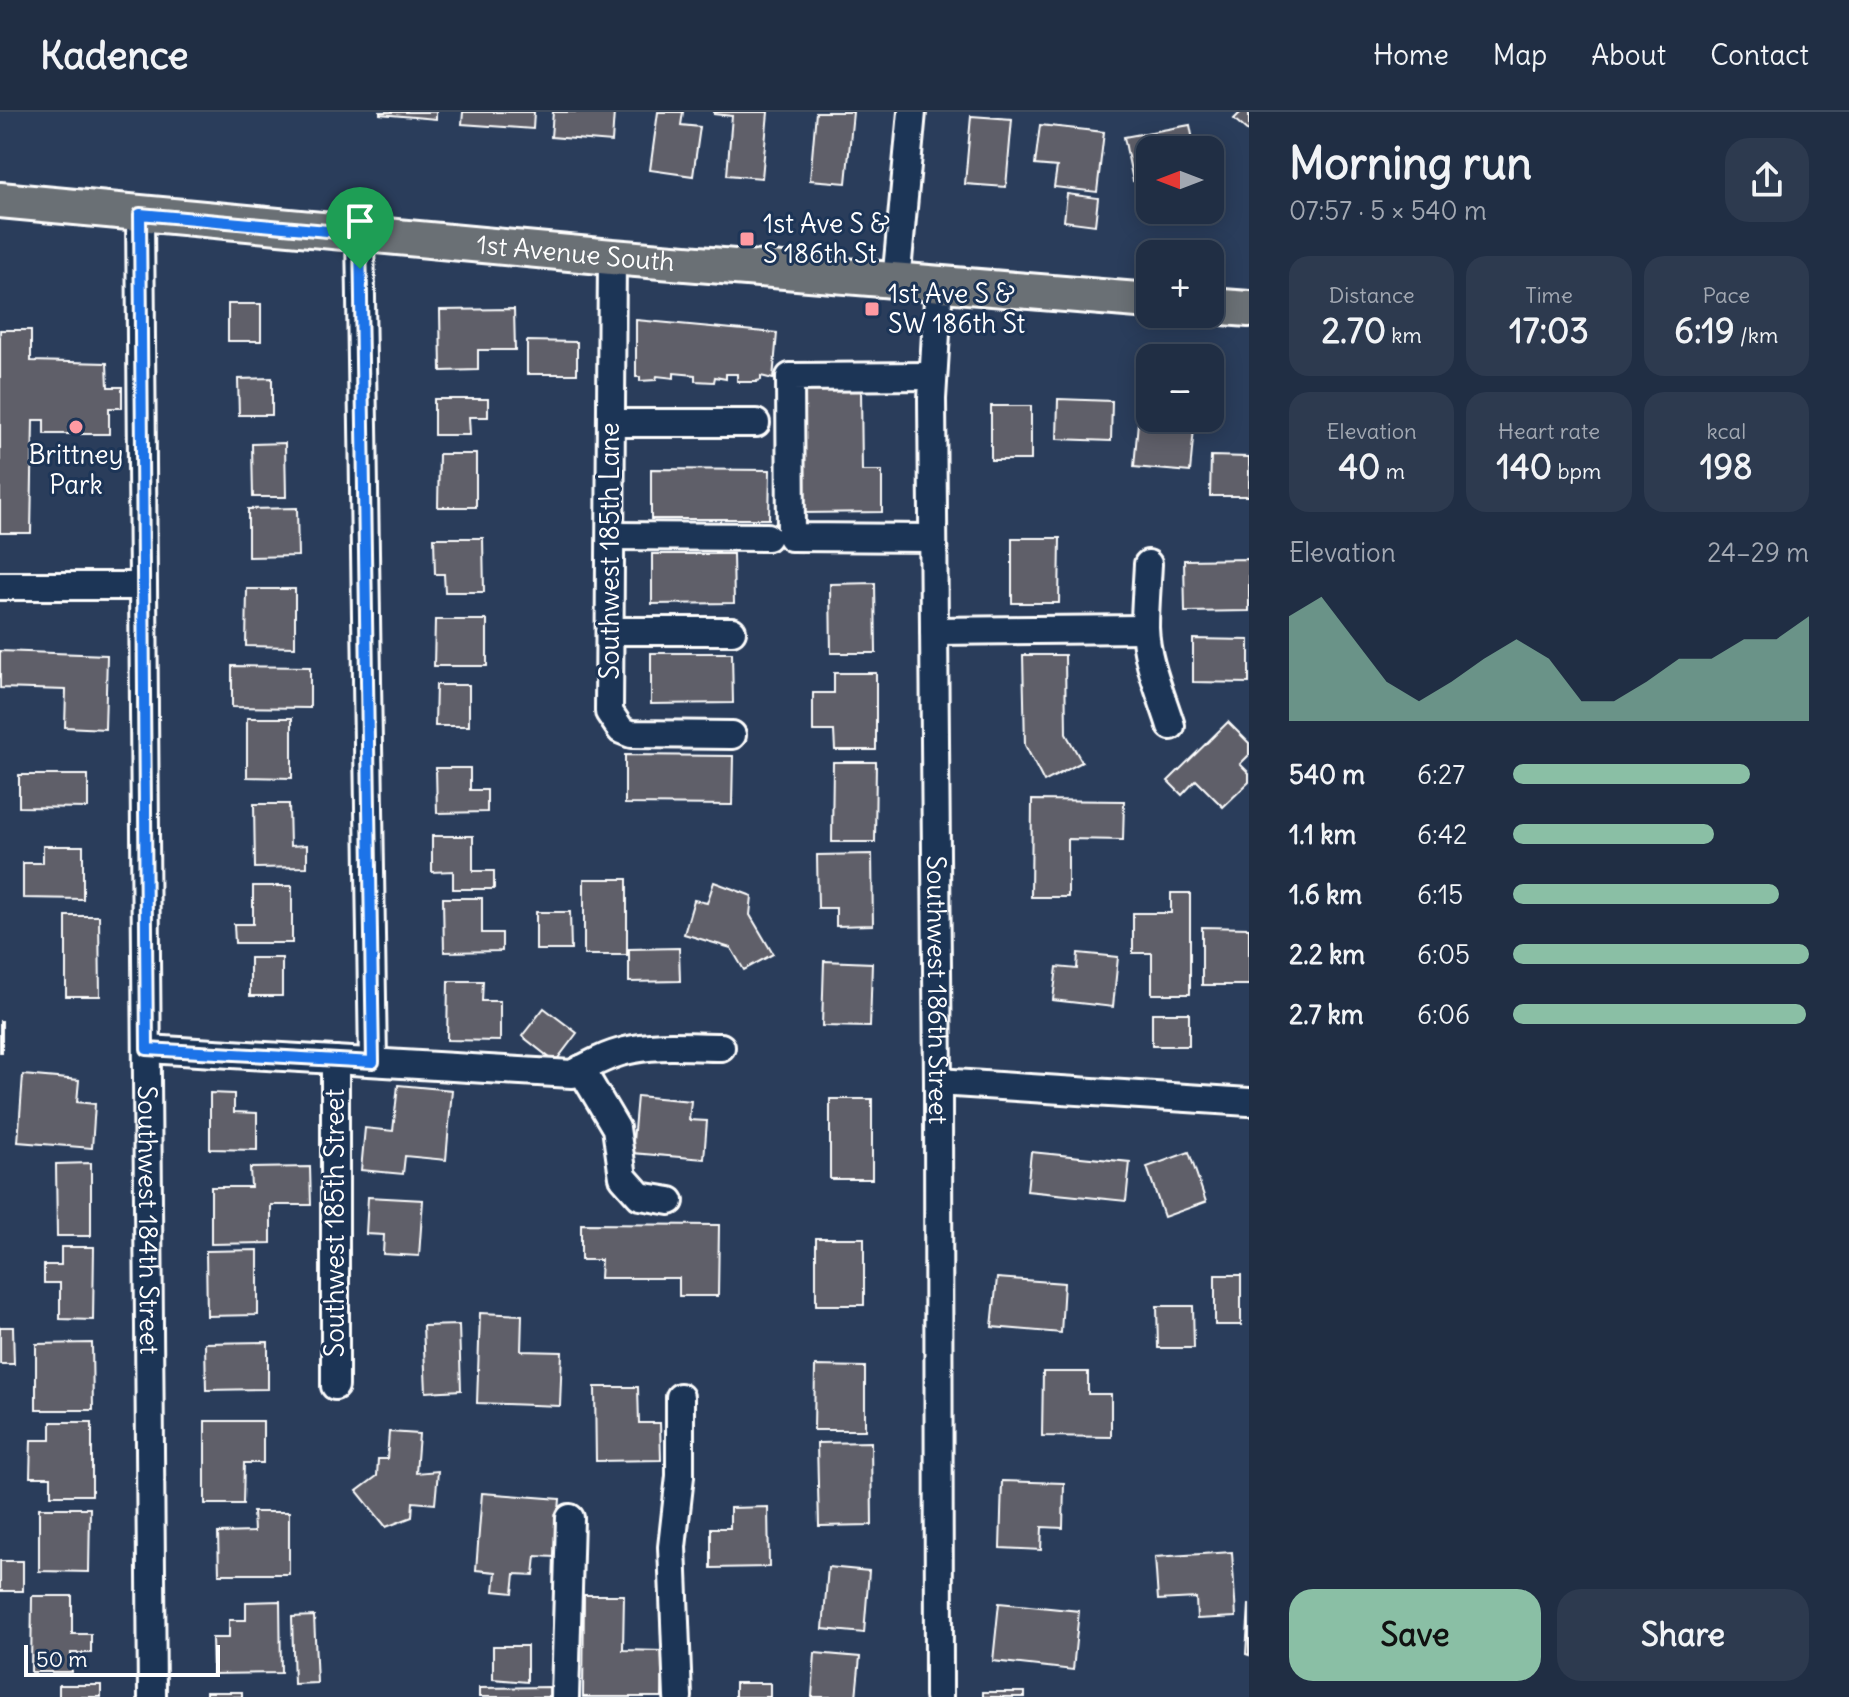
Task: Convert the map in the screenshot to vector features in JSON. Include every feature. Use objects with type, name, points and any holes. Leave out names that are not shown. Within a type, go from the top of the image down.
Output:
[{"type":"main road","name":"1st Avenue South","points":[[0,200],[896,282],[1136,300]]},
{"type":"main road","points":[[1224,307],[1249,309]]},
{"type":"street","points":[[896,282],[912,112]]},
{"type":"street","name":"Southwest 184th Street","points":[[140,214],[152,1697]]},
{"type":"street","name":"Southwest 185th Street","points":[[360,234],[373,1062]]},
{"type":"street","name":"Southwest 185th Lane","points":[[612,257],[609,712],[621,730],[631,734],[732,735]]},
{"type":"street","name":"Southwest 186th Street","points":[[939,284],[932,399],[939,1697]]},
{"type":"street","points":[[933,376],[790,377],[791,537],[933,538]]},
{"type":"street","points":[[611,423],[756,423]]},
{"type":"street","points":[[611,536],[767,537]]},
{"type":"street","points":[[1148,564],[1145,629],[1154,673],[1171,726]]},
{"type":"street","points":[[0,586],[143,586]]},
{"type":"street","points":[[934,631],[1145,629]]},
{"type":"street","points":[[610,631],[732,631]]},
{"type":"street","points":[[147,1049],[572,1074],[626,1050],[721,1047]]},
{"type":"street","name":"Southwest 185th Street","points":[[335,1060],[335,1386]]},
{"type":"street","points":[[581,1069],[616,1128],[623,1177],[640,1196],[670,1201]]},
{"type":"street","points":[[938,1082],[1249,1102]]},
{"type":"street","points":[[678,1697],[672,1547],[680,1476],[680,1397]]},
{"type":"street","points":[[565,1697],[570,1518]]},
{"type":"building","points":[[436,112],[436,119],[380,114]]},
{"type":"building","points":[[463,112],[534,112],[533,129],[462,124]]},
{"type":"building","points":[[553,112],[614,112],[612,142],[551,137]]},
{"type":"building","points":[[658,112],[683,112],[681,125],[700,127],[693,176],[650,170]]},
{"type":"building","points":[[714,112],[768,112],[762,178],[727,175],[732,116]]},
{"type":"building","points":[[816,112],[853,112],[846,183],[810,180]]},
{"type":"building","points":[[1241,112],[1249,112],[1249,132],[1234,119]]},
{"type":"building","points":[[971,116],[1012,119],[1006,187],[965,184]]},
{"type":"building","points":[[1040,125],[1104,132],[1097,192],[1054,187],[1057,167],[1035,165]]},
{"type":"building","points":[[1190,125],[1192,136],[1136,136],[1136,180],[1133,181],[1124,137]]},
{"type":"building","points":[[1067,194],[1098,198],[1095,225],[1064,221]]},
{"type":"building","points":[[228,304],[261,304],[261,341],[228,341]]},
{"type":"building","points":[[514,309],[515,350],[478,350],[478,370],[441,371],[440,310]]},
{"type":"building","points":[[636,320],[777,333],[773,379],[761,376],[757,382],[740,382],[737,381],[737,374],[726,374],[726,379],[715,377],[714,382],[695,381],[695,375],[674,373],[674,378],[657,376],[656,380],[640,381],[640,377],[636,377]]},
{"type":"building","name":"Brittney Park","points":[[0,330],[31,330],[31,361],[107,363],[108,387],[122,387],[122,408],[109,408],[109,434],[44,434],[44,420],[33,420],[31,533],[0,533]]},
{"type":"building","points":[[527,341],[577,342],[577,374],[527,374]]},
{"type":"building","points":[[272,378],[272,415],[239,415],[238,379]]},
{"type":"building","points":[[861,389],[862,471],[882,471],[882,512],[801,513],[800,390]]},
{"type":"building","points":[[434,399],[488,399],[488,417],[469,417],[470,435],[434,435]]},
{"type":"building","points":[[1058,399],[1112,401],[1111,441],[1057,439]]},
{"type":"building","points":[[991,406],[1031,406],[1031,460],[991,460]]},
{"type":"building","points":[[1137,432],[1194,432],[1190,472],[1134,467]]},
{"type":"building","points":[[285,443],[286,497],[253,497],[252,444]]},
{"type":"building","points":[[439,454],[476,454],[476,507],[438,507]]},
{"type":"building","points":[[1211,456],[1249,457],[1249,496],[1210,496]]},
{"type":"building","points":[[651,469],[770,470],[769,519],[651,519]]},
{"type":"building","points":[[297,508],[298,556],[248,557],[248,509]]},
{"type":"building","points":[[434,538],[483,538],[484,592],[445,592],[444,574],[435,574]]},
{"type":"building","points":[[1012,538],[1060,538],[1059,603],[1012,603]]},
{"type":"building","points":[[652,554],[733,554],[734,603],[652,604]]},
{"type":"building","points":[[1249,559],[1249,611],[1185,612],[1184,560]]},
{"type":"building","points":[[875,583],[876,653],[831,653],[830,584]]},
{"type":"building","points":[[247,589],[295,589],[295,647],[246,646]]},
{"type":"building","points":[[435,620],[487,620],[487,666],[434,666]]},
{"type":"building","points":[[1193,639],[1249,640],[1249,683],[1193,682]]},
{"type":"building","points":[[0,651],[107,655],[105,729],[65,727],[66,690],[0,688]]},
{"type":"building","points":[[651,653],[732,653],[733,703],[651,704]]},
{"type":"building","points":[[1023,655],[1065,655],[1066,734],[1082,762],[1044,782],[1025,745]]},
{"type":"building","points":[[232,666],[310,667],[310,708],[232,707]]},
{"type":"building","points":[[834,673],[876,673],[876,750],[835,750],[834,731],[813,731],[813,693],[834,693]]},
{"type":"building","points":[[436,685],[469,685],[469,726],[435,726]]},
{"type":"building","points":[[247,718],[292,718],[292,778],[247,777]]},
{"type":"building","points":[[1228,722],[1249,743],[1249,755],[1240,764],[1249,773],[1249,782],[1223,807],[1196,780],[1182,795],[1168,781]]},
{"type":"building","points":[[625,755],[733,756],[732,805],[625,804]]},
{"type":"building","points":[[833,762],[876,762],[875,842],[832,842]]},
{"type":"building","points":[[436,768],[470,768],[470,790],[487,790],[487,812],[437,813]]},
{"type":"building","points":[[19,775],[88,775],[88,808],[19,807]]},
{"type":"building","points":[[1032,800],[1124,801],[1123,840],[1068,839],[1068,897],[1031,897]]},
{"type":"building","points":[[254,804],[289,804],[290,846],[307,845],[307,867],[255,868]]},
{"type":"building","points":[[432,836],[473,836],[473,871],[494,871],[494,889],[453,889],[453,871],[432,872]]},
{"type":"building","points":[[43,846],[83,846],[83,899],[23,898],[23,863],[43,863]]},
{"type":"building","points":[[872,854],[873,925],[836,926],[836,908],[818,908],[817,855]]},
{"type":"building","points":[[584,879],[627,879],[627,955],[584,955]]},
{"type":"building","points":[[714,882],[752,896],[750,915],[773,954],[744,970],[731,948],[684,934],[694,900],[707,903]]},
{"type":"building","points":[[253,886],[292,886],[292,943],[235,943],[234,924],[253,924]]},
{"type":"building","points":[[1171,893],[1190,893],[1190,994],[1152,994],[1152,953],[1133,953],[1133,913],[1171,913]]},
{"type":"building","points":[[443,898],[482,898],[482,933],[502,933],[502,951],[444,952]]},
{"type":"building","points":[[536,912],[570,912],[571,950],[536,950]]},
{"type":"building","points":[[66,916],[99,916],[100,996],[66,996]]},
{"type":"building","points":[[1202,927],[1249,928],[1249,985],[1202,985]]},
{"type":"building","points":[[679,948],[680,981],[629,982],[629,949]]},
{"type":"building","points":[[1078,953],[1118,957],[1113,1007],[1053,1000],[1057,967],[1077,969]]},
{"type":"building","points":[[250,958],[282,958],[282,996],[250,996]]},
{"type":"building","points":[[824,961],[872,963],[870,1027],[822,1026]]},
{"type":"building","points":[[448,981],[483,981],[482,1001],[500,1001],[500,1041],[447,1040]]},
{"type":"building","points":[[544,1008],[577,1033],[555,1062],[522,1036]]},
{"type":"building","points":[[1152,1013],[1189,1013],[1189,1046],[1152,1046]]},
{"type":"building","points":[[2,1021],[2,1052],[0,1052]]},
{"type":"building","points":[[23,1075],[79,1080],[77,1102],[95,1104],[92,1148],[18,1142]]},
{"type":"building","points":[[398,1085],[452,1090],[446,1160],[405,1156],[403,1174],[361,1170],[365,1128],[393,1131]]},
{"type":"building","points":[[210,1093],[234,1094],[234,1112],[257,1113],[257,1150],[210,1149]]},
{"type":"building","points":[[637,1096],[691,1101],[689,1120],[707,1121],[704,1159],[632,1153]]},
{"type":"building","points":[[830,1099],[872,1099],[872,1179],[830,1179]]},
{"type":"building","points":[[1031,1152],[1130,1162],[1126,1201],[1027,1191]]},
{"type":"building","points":[[1189,1152],[1206,1202],[1164,1217],[1147,1167]]},
{"type":"building","points":[[91,1163],[91,1236],[57,1236],[56,1164]]},
{"type":"building","points":[[310,1167],[311,1205],[271,1205],[271,1243],[211,1244],[211,1187],[251,1187],[250,1168]]},
{"type":"building","points":[[368,1197],[423,1200],[419,1256],[383,1254],[384,1235],[366,1234]]},
{"type":"building","points":[[581,1224],[719,1225],[718,1296],[679,1296],[679,1278],[600,1278],[601,1260],[581,1260]]},
{"type":"building","points":[[816,1238],[864,1238],[864,1305],[816,1305]]},
{"type":"building","points":[[61,1247],[94,1247],[93,1320],[60,1319],[60,1283],[44,1283],[44,1265],[61,1265]]},
{"type":"building","points":[[258,1250],[258,1315],[207,1316],[206,1251]]},
{"type":"building","points":[[1215,1275],[1241,1275],[1241,1325],[1215,1325]]},
{"type":"building","points":[[997,1278],[1064,1283],[1061,1333],[992,1327]]},
{"type":"building","points":[[1157,1306],[1193,1306],[1194,1348],[1158,1348]]},
{"type":"building","points":[[480,1313],[522,1315],[521,1351],[562,1352],[560,1406],[477,1403]]},
{"type":"building","points":[[459,1325],[461,1390],[426,1392],[423,1326]]},
{"type":"building","points":[[0,1327],[13,1327],[14,1364],[0,1364]]},
{"type":"building","points":[[268,1342],[268,1389],[206,1390],[205,1343]]},
{"type":"building","points":[[92,1343],[93,1410],[36,1410],[36,1344]]},
{"type":"building","points":[[815,1366],[865,1367],[865,1430],[814,1430]]},
{"type":"building","points":[[1043,1372],[1088,1372],[1088,1394],[1111,1394],[1111,1437],[1042,1436]]},
{"type":"building","points":[[595,1387],[638,1387],[639,1423],[660,1423],[661,1460],[596,1461]]},
{"type":"building","points":[[205,1421],[263,1421],[263,1463],[244,1463],[243,1504],[205,1504]]},
{"type":"building","points":[[51,1422],[92,1422],[92,1495],[51,1495],[51,1477],[30,1477],[31,1440],[51,1440]]},
{"type":"building","points":[[389,1432],[419,1434],[416,1473],[438,1471],[435,1504],[413,1502],[412,1517],[386,1527],[357,1491],[377,1476],[378,1459],[387,1459]]},
{"type":"building","points":[[871,1442],[872,1525],[819,1526],[817,1443]]},
{"type":"building","points":[[1002,1481],[1064,1483],[1063,1528],[1042,1527],[1041,1550],[1000,1548]]},
{"type":"building","points":[[482,1493],[560,1499],[555,1557],[536,1556],[534,1575],[515,1574],[513,1593],[494,1591],[496,1572],[476,1570]]},
{"type":"building","points":[[768,1507],[769,1567],[711,1568],[711,1528],[730,1528],[730,1508]]},
{"type":"building","points":[[39,1508],[90,1508],[89,1572],[39,1571]]},
{"type":"building","points":[[253,1512],[289,1512],[289,1574],[219,1574],[218,1533],[254,1532]]},
{"type":"building","points":[[1232,1552],[1236,1617],[1197,1619],[1196,1598],[1158,1600],[1155,1557]]},
{"type":"building","points":[[0,1561],[23,1561],[23,1591],[0,1591]]},
{"type":"building","points":[[828,1567],[869,1571],[864,1633],[823,1629]]},
{"type":"building","points":[[584,1595],[624,1595],[623,1650],[663,1651],[662,1697],[583,1697]]},
{"type":"building","points":[[32,1596],[72,1596],[72,1634],[91,1634],[91,1653],[71,1653],[71,1672],[31,1672]]},
{"type":"building","points":[[280,1601],[281,1673],[213,1674],[212,1638],[229,1638],[229,1620],[246,1620],[246,1602]]},
{"type":"building","points":[[999,1603],[1079,1611],[1073,1670],[993,1661]]},
{"type":"building","points":[[1249,1604],[1249,1655],[1246,1654]]},
{"type":"building","points":[[314,1616],[317,1683],[294,1684],[292,1617]]},
{"type":"building","points":[[493,1646],[527,1646],[527,1682],[493,1679]]},
{"type":"building","points":[[815,1653],[860,1657],[856,1697],[812,1697]]},
{"type":"building","points":[[735,1683],[770,1683],[770,1697],[735,1697]]},
{"type":"building","points":[[59,1685],[101,1685],[101,1697],[59,1697]]},
{"type":"building","points":[[549,1687],[549,1697],[479,1697],[479,1688]]},
{"type":"building","points":[[206,1692],[242,1692],[242,1697],[206,1697]]},
{"type":"building","points":[[983,1692],[1025,1692],[1025,1697],[983,1697]]},
{"type":"place","name":"1st Ave S & S 186th St","points":[[747,239]]},
{"type":"place","name":"1st Ave S & SW 186th St","points":[[872,309]]},
{"type":"place","name":"Brittney Park","points":[[76,427]]},
{"type":"route","points":[[140,214],[360,234],[360,269],[373,1062],[147,1049],[140,214]]}]
